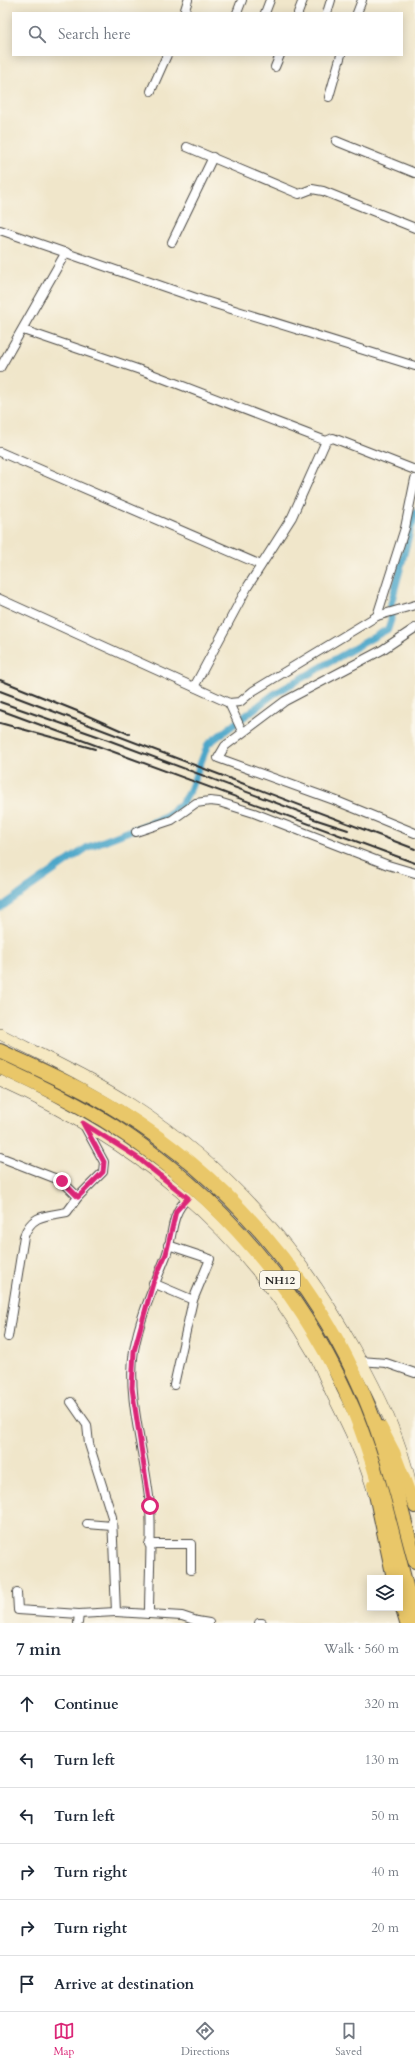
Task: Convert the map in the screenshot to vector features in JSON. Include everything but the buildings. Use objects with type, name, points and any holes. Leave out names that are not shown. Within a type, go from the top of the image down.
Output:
[{"type":"highway","name":"NH12","points":[[0,1051],[120,1112],[180,1154],[238,1207],[275,1249],[312,1298],[344,1353],[364,1395],[384,1452],[415,1561]]},
{"type":"highway","name":"NH12","points":[[0,1067],[93,1114],[134,1140],[179,1174],[228,1219],[277,1277],[301,1311],[344,1390],[365,1441],[384,1503],[409,1610]]},
{"type":"main road","points":[[364,1395],[394,1452],[415,1508]]},
{"type":"main road","points":[[365,1441],[392,1575]]},
{"type":"main road","points":[[406,1623],[409,1610]]},
{"type":"street","points":[[184,12],[188,0]]},
{"type":"street","points":[[237,12],[242,0]]},
{"type":"street","points":[[264,12],[270,0]]},
{"type":"street","points":[[298,12],[303,0]]},
{"type":"street","points":[[326,12],[331,0]]},
{"type":"street","points":[[357,12],[362,0]]},
{"type":"street","points":[[151,91],[167,56]]},
{"type":"street","points":[[275,68],[280,56]]},
{"type":"street","points":[[329,97],[341,56]]},
{"type":"street","points":[[336,141],[415,173]]},
{"type":"street","points":[[187,147],[299,194],[312,189],[323,191],[415,228]]},
{"type":"street","points":[[172,242],[213,158]]},
{"type":"street","points":[[0,230],[202,300],[415,366]]},
{"type":"street","points":[[0,368],[66,252]]},
{"type":"street","points":[[23,330],[149,373],[326,441]]},
{"type":"street","points":[[194,687],[261,566],[292,517],[326,441],[333,438],[415,470]]},
{"type":"street","points":[[0,452],[261,566]]},
{"type":"street","points":[[377,616],[405,528],[415,479]]},
{"type":"street","points":[[0,599],[229,703],[240,702],[253,691],[377,616],[415,606]]},
{"type":"street","points":[[415,628],[382,650],[285,701],[225,746],[218,758],[334,800],[415,833]]},
{"type":"street","points":[[229,703],[242,732]]},
{"type":"street","points":[[136,832],[172,820],[196,804],[210,801],[219,802],[254,813],[388,865],[415,873]]},
{"type":"street","points":[[0,1034],[92,1082],[132,1105],[210,1163],[249,1202],[301,1262],[323,1294],[361,1361],[398,1436],[415,1500]]},
{"type":"street","points":[[0,1081],[83,1123],[138,1158],[188,1198],[228,1236],[271,1288],[314,1355],[354,1436],[377,1503]]},
{"type":"street","points":[[8,1337],[24,1236],[28,1226],[36,1218],[67,1212],[78,1197],[103,1172],[104,1162],[83,1123]]},
{"type":"street","points":[[0,1157],[62,1181],[78,1197]]},
{"type":"street","points":[[149,1614],[150,1506],[132,1388],[134,1351],[153,1283],[166,1254],[176,1211],[188,1198]]},
{"type":"street","points":[[168,1245],[210,1258],[193,1300],[174,1385]]},
{"type":"street","points":[[153,1283],[193,1300]]},
{"type":"street","points":[[361,1361],[386,1363],[415,1373]]},
{"type":"street","points":[[72,1402],[87,1425],[89,1444],[112,1517],[116,1612]]},
{"type":"street","points":[[87,1524],[112,1526]]},
{"type":"street","points":[[149,1544],[191,1544],[191,1570]]},
{"type":"street","points":[[17,1593],[18,1610],[79,1614],[116,1612],[182,1616],[197,1622],[209,1623]]},
{"type":"street","points":[[78,1623],[79,1614]]},
{"type":"waterway","points":[[0,908],[88,847],[163,818],[181,804],[190,790],[208,744],[274,694],[388,629],[391,620],[391,604],[415,512]]},
{"type":"railway","points":[[0,680],[129,734]]},
{"type":"railway","points":[[0,691],[415,849]]},
{"type":"railway","points":[[0,702],[100,737],[311,816]]},
{"type":"railway","points":[[0,710],[415,863]]},
{"type":"railway","points":[[0,723],[95,749]]},
{"type":"railway","points":[[311,818],[348,830]]},
{"type":"route","points":[[62,1181],[78,1197],[103,1172],[104,1162],[83,1123],[138,1158],[188,1198],[176,1211],[166,1254],[153,1283],[134,1351],[132,1388],[150,1506]]}]
